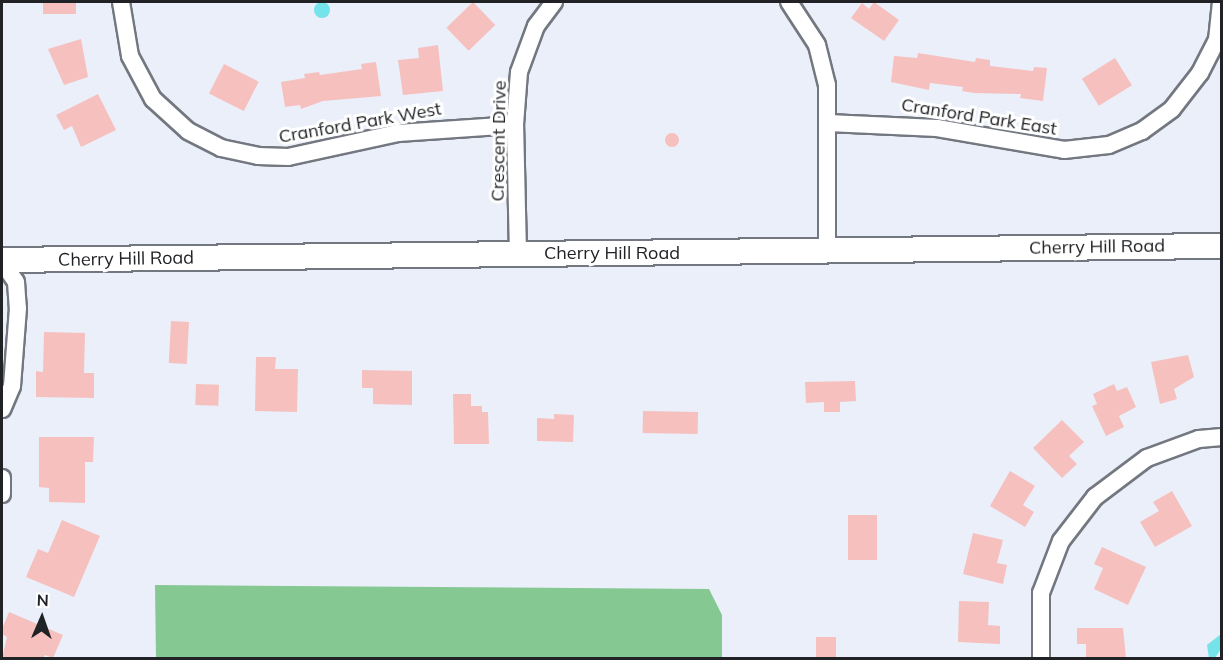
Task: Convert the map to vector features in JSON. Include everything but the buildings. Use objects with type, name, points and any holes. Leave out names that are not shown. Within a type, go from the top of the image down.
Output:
[{"type":"main road","name":"Cherry Hill Road","points":[[2,261],[1221,246]]},
{"type":"street","name":"Cranford Park West","points":[[121,2],[130,56],[153,99],[188,131],[221,148],[277,158],[398,133],[515,125]]},
{"type":"street","name":"Crescent Drive","points":[[518,254],[515,125],[522,58],[536,26],[554,2]]},
{"type":"street","points":[[789,2],[817,45],[826,86],[827,250]]},
{"type":"street","name":"Cranford Park East","points":[[828,123],[937,128],[1064,150],[1109,145],[1142,131],[1172,109],[1200,73],[1217,40],[1221,2]]},
{"type":"street","points":[[2,261],[16,282],[18,308],[12,386],[2,409]]},
{"type":"street","points":[[1041,658],[1041,593],[1061,541],[1095,497],[1147,458],[1199,439],[1221,437]]},
{"type":"street","points":[[2,478],[2,494]]},
{"type":"green space","points":[[155,585],[709,589],[722,615],[722,658],[156,658]]},
{"type":"water","points":[[319,2],[325,2],[330,10],[328,16],[319,18],[314,13],[314,7]]},
{"type":"water","points":[[1221,634],[1221,649],[1215,658],[1209,658],[1207,645]]}]
